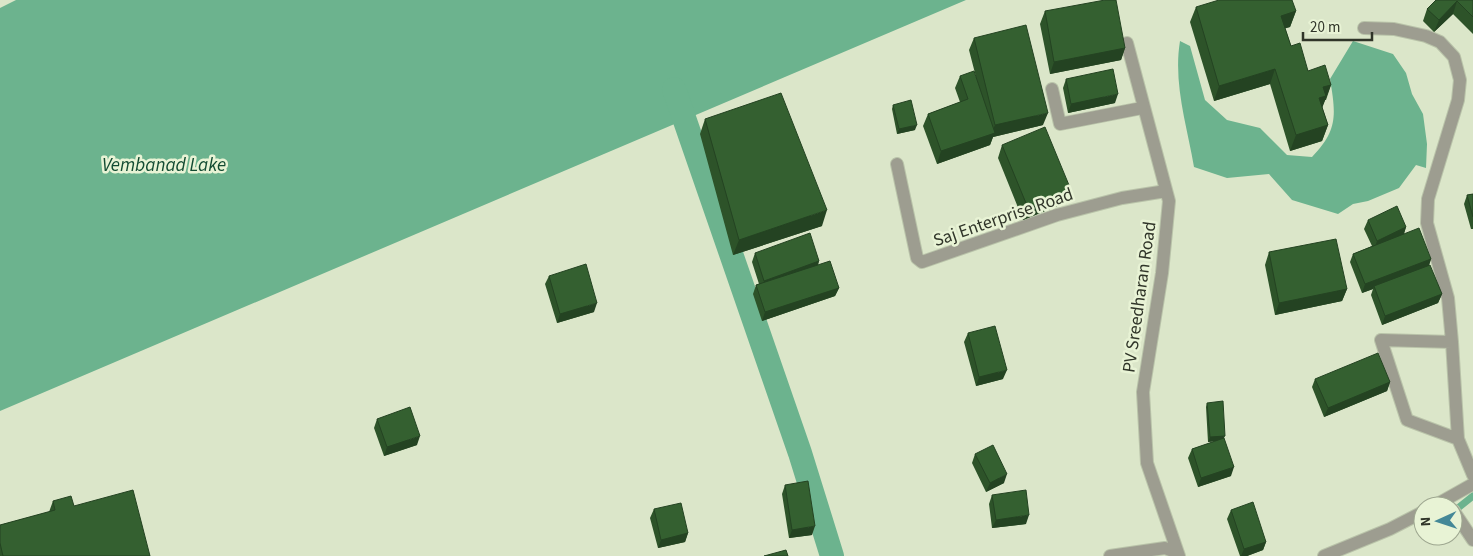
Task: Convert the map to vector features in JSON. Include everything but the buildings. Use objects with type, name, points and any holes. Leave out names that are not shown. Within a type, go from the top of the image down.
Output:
[{"type":"street","points":[[1364,28],[1394,29],[1426,36],[1440,42],[1454,57],[1460,80],[1458,100],[1428,199],[1427,223],[1448,298],[1458,439],[1473,475]]},
{"type":"street","name":"PV Sreedharan Road","points":[[1127,43],[1142,108],[1151,131],[1168,202],[1162,273],[1143,392],[1147,463],[1178,554]]},
{"type":"street","points":[[1052,89],[1057,125],[1142,108]]},
{"type":"street","name":"Saj Enterprise Road","points":[[897,164],[917,258],[922,262],[1057,215],[1122,198],[1166,191]]},
{"type":"street","points":[[1452,342],[1381,340],[1406,420],[1458,439]]},
{"type":"street","points":[[1460,496],[1473,484]]},
{"type":"street","points":[[1324,556],[1390,529],[1413,517]]},
{"type":"street","points":[[1463,525],[1473,540]]},
{"type":"street","points":[[1110,556],[1165,548],[1178,554]]},
{"type":"water","name":"Vembanad Lake","points":[[16,0],[966,0],[0,411],[0,8]]},
{"type":"water","points":[[1180,41],[1190,46],[1205,100],[1227,120],[1260,128],[1287,155],[1312,157],[1331,130],[1334,112],[1330,79],[1353,41],[1393,54],[1406,73],[1412,94],[1423,114],[1427,144],[1426,168],[1416,165],[1399,188],[1368,201],[1353,204],[1338,214],[1292,200],[1269,174],[1227,178],[1194,167],[1178,73]]},
{"type":"waterway","points":[[674,89],[800,453],[832,556]]},
{"type":"waterway","points":[[1463,504],[1473,496]]}]
